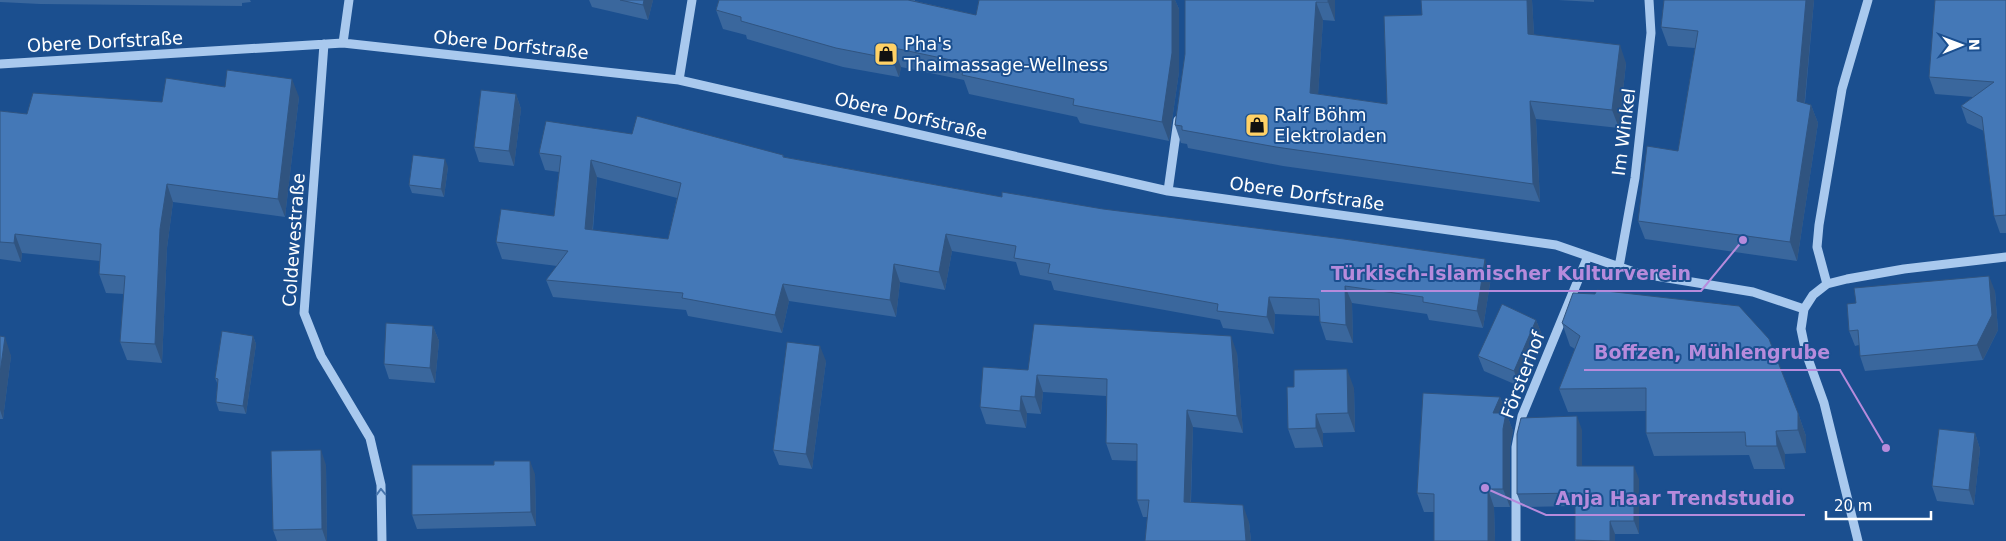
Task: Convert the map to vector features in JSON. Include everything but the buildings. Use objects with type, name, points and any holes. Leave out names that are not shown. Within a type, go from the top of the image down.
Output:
[{"type":"street","points":[[343,43],[349,0]]},
{"type":"street","points":[[679,80],[692,0]]},
{"type":"street","name":"Im Winkel","points":[[1619,266],[1637,158],[1651,33],[1649,0]]},
{"type":"street","points":[[1827,284],[1817,247],[1819,225],[1842,88],[1868,0]]},
{"type":"street","name":"Obere Dorfstraße","points":[[0,64],[343,43],[679,80],[1168,191],[1556,246],[1638,273],[1753,292],[1804,309]]},
{"type":"street","name":"Coldewestraße","points":[[324,44],[304,313],[321,356],[370,438],[382,485],[382,541]]},
{"type":"street","points":[[1168,191],[1179,112]]},
{"type":"street","name":"Försterhof","points":[[1516,541],[1516,447],[1522,416],[1588,256]]},
{"type":"street","points":[[1858,541],[1824,402],[1806,353],[1801,329],[1804,309],[1813,296],[1827,284],[1847,278],[2006,257]]},
{"type":"place","name":"Pha's Thaimassage-Wellness","points":[[886,54]]},
{"type":"place","name":"Ralf Böhm Elektroladen","points":[[1257,125]]},
{"type":"place","name":"Türkisch-Islamischer Kulturverein","points":[[1743,240]]},
{"type":"place","name":"Boffzen, Mühlengrube","points":[[1886,448]]},
{"type":"place","name":"Anja Haar Trendstudio","points":[[1485,488]]}]
